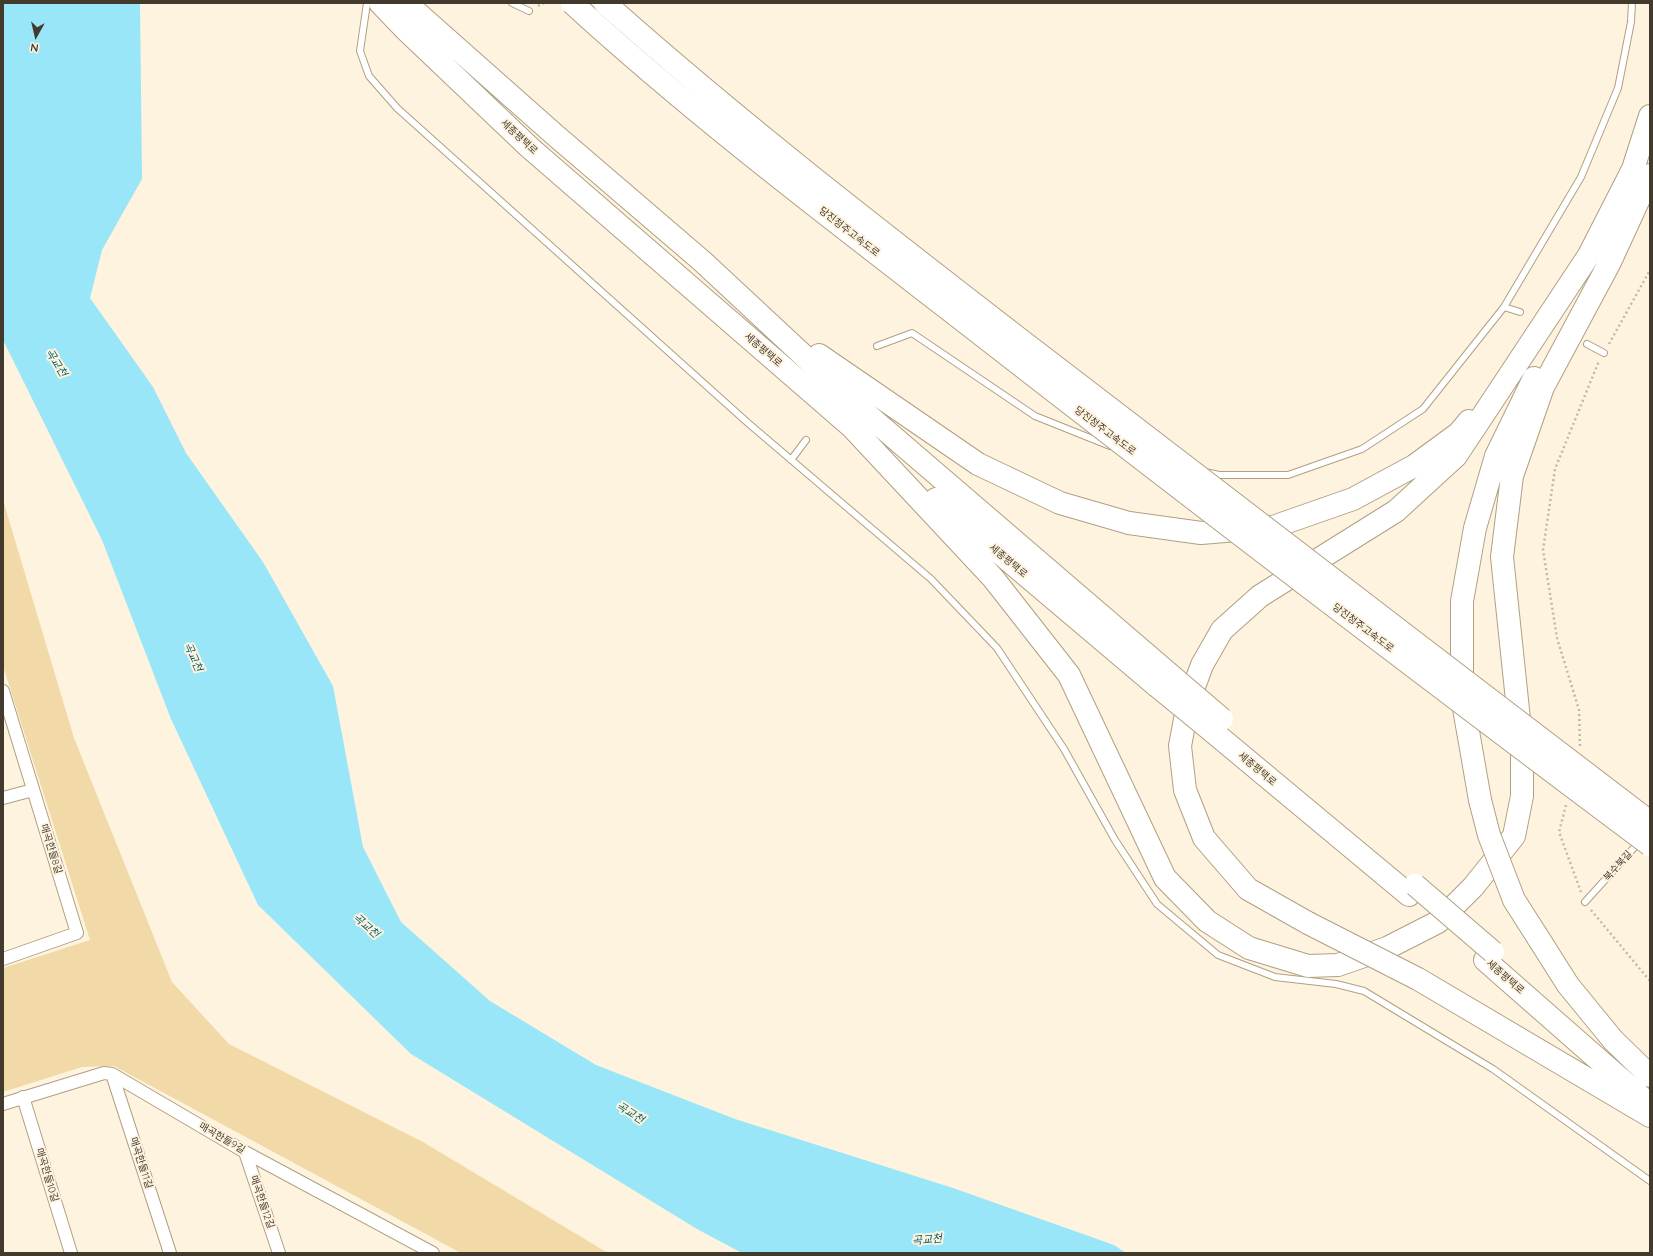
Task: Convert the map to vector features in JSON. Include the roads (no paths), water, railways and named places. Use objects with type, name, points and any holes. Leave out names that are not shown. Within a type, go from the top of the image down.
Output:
[{"type":"highway","name":"세종평택로","points":[[380,3],[404,28],[529,147],[999,554],[1162,679]]},
{"type":"highway","name":"세종평택로","points":[[406,3],[549,130],[702,261],[862,410],[1162,679],[1489,956],[1650,1088]]},
{"type":"highway","name":"당진청주고속도로","points":[[572,3],[669,88],[780,178],[1092,421],[1648,834]]},
{"type":"highway","name":"당진청주고속도로","points":[[604,3],[693,81],[903,248],[1333,581],[1648,834]]},
{"type":"highway","points":[[1650,116],[1633,170],[1589,255],[1522,359],[1456,456],[1396,511],[1260,596],[1222,630],[1202,665],[1188,703],[1180,746],[1185,790],[1204,838],[1248,889],[1308,923],[1418,979],[1650,1116]]},
{"type":"highway","points":[[850,425],[993,578],[1069,675],[1165,878],[1207,921],[1249,948],[1308,966],[1338,966],[1387,948],[1438,922],[1473,887],[1514,836],[1522,796],[1522,748],[1502,557],[1512,476],[1543,387],[1610,262],[1650,175]]},
{"type":"highway","points":[[1610,262],[1531,383],[1496,456],[1475,528],[1462,601],[1462,697],[1480,800],[1489,835],[1514,900],[1568,985],[1613,1040],[1650,1076]]},
{"type":"highway","points":[[757,312],[978,464],[1060,503],[1129,523],[1201,533],[1273,527],[1353,499],[1401,474],[1459,433],[1522,359]]},
{"type":"highway","name":"세종평택로","points":[[1489,956],[1650,1105]]},
{"type":"street","name":"매곡한들8길","points":[[3,691],[32,790],[77,933],[3,959]]},
{"type":"street","points":[[3,798],[32,790]]},
{"type":"street","points":[[3,1104],[104,1073],[112,1074]]},
{"type":"street","name":"매곡한들9길","points":[[112,1074],[245,1152],[433,1253]]},
{"type":"street","name":"매곡한들11길","points":[[112,1074],[170,1253]]},
{"type":"street","name":"매곡한들10길","points":[[23,1097],[71,1253]]},
{"type":"street","name":"매곡한들12길","points":[[245,1152],[279,1253]]},
{"type":"lane","points":[[367,3],[360,51],[369,76],[397,108],[791,460],[931,580],[997,648],[1064,749],[1115,840],[1157,904],[1218,955],[1275,977],[1336,984],[1364,991],[1492,1069],[1650,1181]]},
{"type":"lane","points":[[512,3],[529,11]]},
{"type":"lane","points":[[1167,463],[1219,476],[1288,475],[1362,449],[1422,409],[1504,307],[1581,177],[1618,88],[1631,22],[1632,3]]},
{"type":"lane","points":[[1504,307],[1520,312]]},
{"type":"lane","points":[[877,346],[912,333],[1035,416],[1152,460]]},
{"type":"lane","points":[[1587,344],[1604,353]]},
{"type":"lane","points":[[791,460],[806,440]]},
{"type":"lane","name":"북수북길","points":[[1585,902],[1648,834]]},
{"type":"water","name":"곡교천","points":[[3,3],[140,3],[142,179],[102,250],[90,298],[153,387],[186,453],[263,562],[333,686],[363,847],[401,922],[490,1001],[596,1065],[735,1119],[953,1188],[1114,1245],[1126,1253],[742,1253],[697,1229],[411,1054],[258,905],[171,719],[102,540],[3,340]]}]
